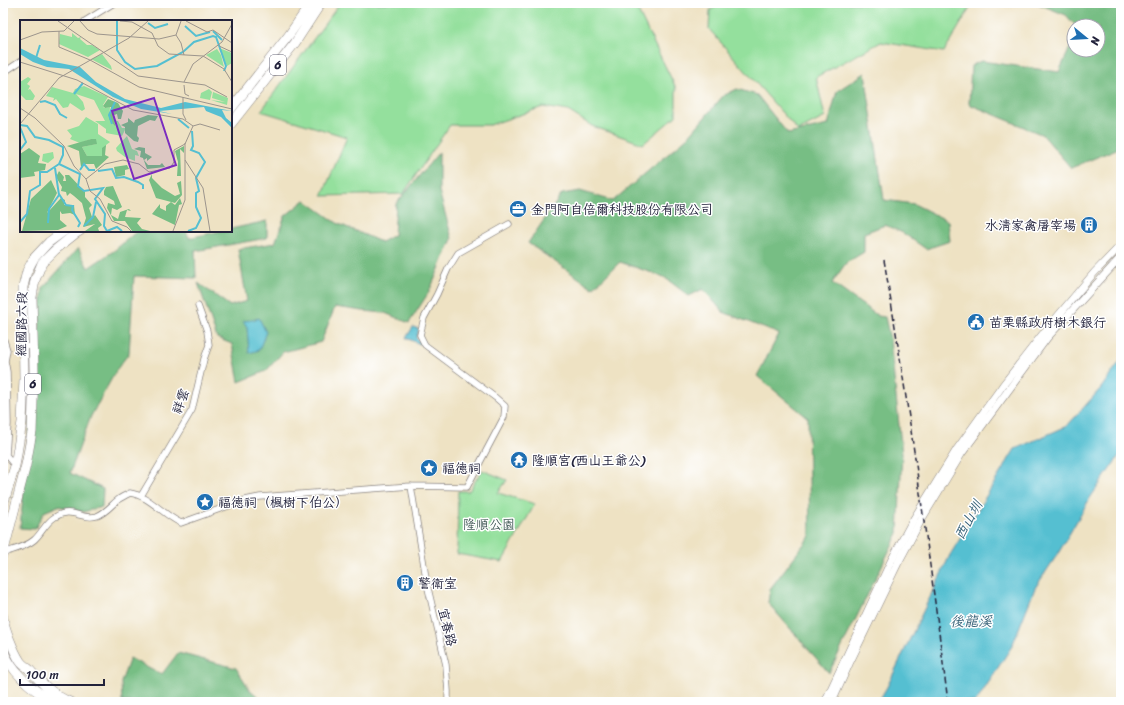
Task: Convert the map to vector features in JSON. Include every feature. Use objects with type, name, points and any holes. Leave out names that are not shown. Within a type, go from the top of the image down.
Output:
[{"type":"main road","name":"6","points":[[232,108],[289,35],[311,3]]},
{"type":"main road","name":"6","points":[[232,123],[295,43],[321,3]]},
{"type":"main road","name":"經國路六段","points":[[3,505],[15,466],[22,422],[24,379],[23,287],[27,271],[34,258],[49,242],[63,232]]},
{"type":"main road","name":"經國路六段","points":[[3,554],[25,468],[32,432],[34,370],[32,297],[35,280],[42,263],[55,250],[78,232]]},
{"type":"main road","points":[[15,466],[25,468]]},
{"type":"main road","points":[[3,617],[10,640],[20,661],[40,682],[62,699],[70,702]]},
{"type":"main road","points":[[3,650],[11,665],[28,684],[53,702]]},
{"type":"street","points":[[87,20],[114,3]]},
{"type":"street","points":[[3,73],[20,62]]},
{"type":"street","points":[[3,554],[27,545],[34,540],[50,520],[56,516],[70,512],[87,517],[98,516],[109,509],[118,500],[130,493],[141,496],[174,520],[181,523],[245,500],[260,497],[411,486],[467,487],[504,417],[505,406],[425,344],[420,335],[424,318],[458,252],[509,224]]},
{"type":"street","points":[[825,702],[891,561],[913,520],[956,449],[1042,335],[1094,272],[1121,245]]},
{"type":"street","points":[[832,702],[898,563],[920,522],[962,453],[1047,338],[1121,256]]},
{"type":"street","name":"祥雲","points":[[141,496],[192,410],[209,345],[207,331],[198,306]]},
{"type":"street","points":[[3,337],[7,350],[5,361],[8,424],[6,455],[15,466]]},
{"type":"street","name":"宜春路","points":[[411,486],[427,584],[446,665],[448,702]]},
{"type":"green space","points":[[340,3],[634,3],[676,88],[676,116],[643,144],[592,126],[568,111],[543,107],[490,125],[450,125],[403,194],[322,196],[347,137],[261,111]]},
{"type":"green space","points":[[723,3],[973,3],[944,52],[881,42],[816,77],[825,117],[798,131],[709,29],[710,10]]},
{"type":"green space","points":[[1036,3],[1121,3],[1121,147],[1071,168],[1043,135],[969,104],[971,66],[981,61],[1059,72],[1066,57],[1066,58],[1106,58],[1106,18],[1069,18],[1066,15]]},
{"type":"green space","points":[[865,73],[884,200],[914,204],[948,221],[950,241],[926,249],[903,233],[885,225],[864,233],[864,252],[846,263],[832,283],[878,316],[885,317],[890,339],[902,454],[898,533],[829,673],[768,603],[770,589],[810,536],[808,418],[757,376],[779,334],[723,312],[703,289],[689,296],[664,277],[620,262],[593,288],[528,243],[562,194],[580,191],[613,201],[688,137],[723,96],[737,89],[757,95],[788,134],[828,125],[837,91]]},
{"type":"green space","points":[[439,152],[439,191],[452,239],[429,292],[409,323],[385,313],[335,307],[321,342],[283,352],[266,371],[239,382],[232,344],[217,338],[198,283],[230,306],[247,301],[238,249],[275,243],[285,216],[305,200],[337,223],[381,242],[394,235],[396,204]]},
{"type":"green space","points":[[267,221],[267,238],[195,251],[196,278],[134,276],[129,353],[117,369],[91,416],[70,473],[103,489],[102,507],[83,512],[58,506],[44,512],[35,529],[20,528],[43,288],[78,248],[88,268],[115,250],[136,232],[186,232],[189,238],[216,232],[232,232],[232,229]]},
{"type":"green space","name":"隆順公園","points":[[482,470],[507,480],[498,493],[535,504],[502,562],[457,554],[458,491],[469,491]]},
{"type":"green space","points":[[178,653],[236,668],[250,690],[265,702],[122,702],[121,682],[130,658],[162,674]]},
{"type":"water","points":[[259,318],[266,332],[259,350],[249,353],[247,327],[243,321]]},
{"type":"water","points":[[413,327],[419,329],[416,338],[420,344],[406,338]]},
{"type":"water","name":"後龍溪","points":[[1121,360],[1121,453],[1090,498],[1059,552],[1035,588],[1012,646],[976,702],[878,702],[887,687],[950,555],[1015,449],[1067,426],[1101,388]]},
{"type":"railway","points":[[884,260],[902,370],[934,591],[948,702]]},
{"type":"place","name":"金門阿自倍爾科技股份有限公司","points":[[518,209]]},
{"type":"place","name":"水清家禽屠宰場","points":[[1089,225]]},
{"type":"place","name":"苗栗縣政府樹木銀行","points":[[976,322]]},
{"type":"place","name":"隆順宮(西山王爺公)","points":[[519,460]]},
{"type":"place","name":"福德祠","points":[[429,468]]},
{"type":"place","name":"福德祠（楓樹下伯公）","points":[[205,502]]},
{"type":"place","name":"警衛室","points":[[405,583]]},
{"type":"water label","name":"西山圳","points":[[968,520]]}]
